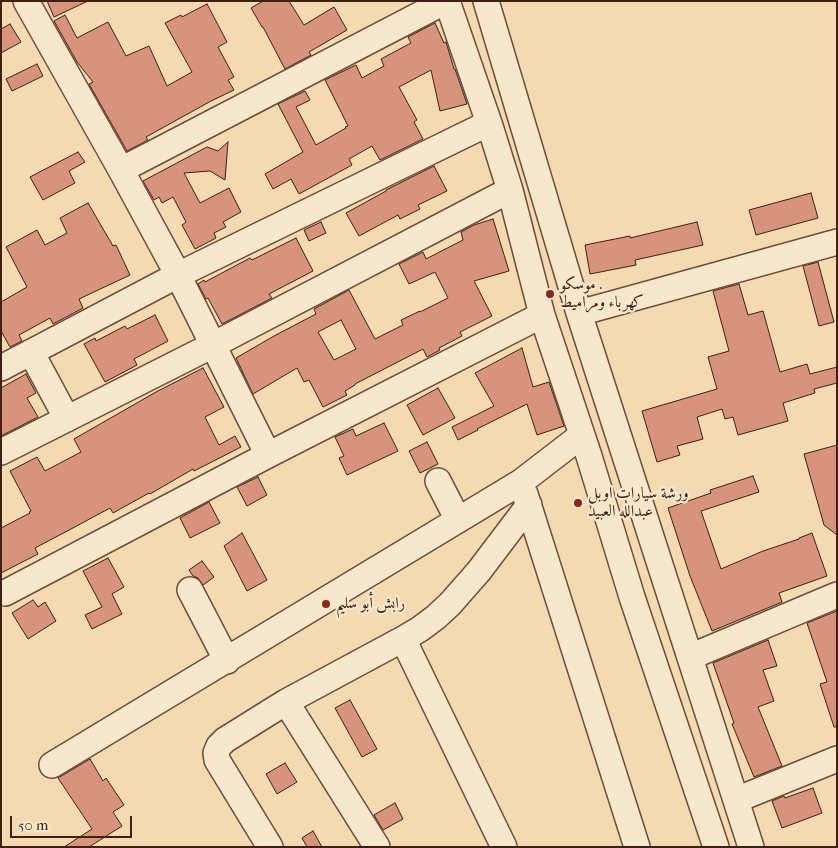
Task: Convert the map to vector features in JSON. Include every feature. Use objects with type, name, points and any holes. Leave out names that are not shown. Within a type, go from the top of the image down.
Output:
[{"type":"street","points":[[26,1],[178,275],[268,455]]},
{"type":"street","points":[[121,170],[446,1],[489,123],[510,190],[542,315],[582,435],[632,597],[716,847]]},
{"type":"street","points":[[486,1],[579,313],[751,847]]},
{"type":"street","points":[[1,368],[178,275],[489,123]]},
{"type":"street","points":[[1,452],[510,190]]},
{"type":"street","points":[[579,313],[837,242]]},
{"type":"street","points":[[5,593],[268,455],[542,315]]},
{"type":"street","points":[[31,352],[67,419]]},
{"type":"street","points":[[270,847],[217,760],[216,753],[219,746],[225,740],[286,702],[420,629],[450,604],[479,570],[525,494],[582,435]]},
{"type":"street","points":[[438,481],[458,520]]},
{"type":"street","points":[[52,766],[458,520],[525,494]]},
{"type":"street","points":[[525,494],[637,847]]},
{"type":"street","points":[[190,590],[227,661]]},
{"type":"street","points":[[690,657],[837,595]]},
{"type":"street","points":[[403,639],[497,844]]},
{"type":"street","points":[[286,702],[377,847]]},
{"type":"street","points":[[736,800],[837,759]]},
{"type":"building","points":[[47,1],[88,1],[54,17]]},
{"type":"building","points":[[263,1],[289,1],[304,25],[334,7],[347,30],[309,52],[311,55],[285,69],[251,8]]},
{"type":"building","points":[[207,4],[227,42],[218,47],[234,77],[228,80],[234,90],[146,137],[148,140],[127,151],[89,84],[93,82],[77,62],[54,21],[65,15],[77,38],[108,22],[126,56],[149,46],[167,86],[192,72],[165,23],[181,15],[182,17]]},
{"type":"building","points":[[435,23],[444,43],[446,42],[467,104],[440,111],[431,70],[399,87],[417,120],[414,122],[423,139],[380,160],[372,146],[349,159],[352,165],[299,194],[291,179],[273,189],[265,174],[303,152],[278,104],[305,91],[310,100],[296,107],[316,145],[348,126],[325,80],[356,65],[362,78],[384,66],[381,59],[411,43],[408,37]]},
{"type":"building","points":[[10,24],[21,42],[1,53],[1,29]]},
{"type":"building","points":[[37,64],[43,76],[12,91],[6,79]]},
{"type":"building","points":[[228,142],[225,180],[210,171],[184,173],[200,203],[229,188],[241,212],[223,222],[226,227],[214,233],[216,238],[195,249],[182,225],[186,222],[173,197],[162,203],[159,197],[154,200],[143,181],[207,147],[218,151]]},
{"type":"building","points":[[78,152],[85,162],[69,171],[75,183],[43,200],[30,177]]},
{"type":"building","points":[[434,166],[447,191],[418,205],[420,209],[400,219],[398,215],[359,236],[346,213]]},
{"type":"building","points":[[811,193],[818,218],[756,235],[749,210]]},
{"type":"building","points":[[88,203],[113,246],[116,245],[130,275],[79,299],[83,308],[53,324],[50,318],[19,335],[22,341],[10,347],[1,331],[1,302],[27,287],[6,247],[37,230],[45,245],[67,233],[60,218]]},
{"type":"building","points":[[493,219],[509,271],[474,281],[492,316],[460,332],[462,336],[439,348],[440,350],[427,357],[423,349],[355,384],[345,391],[347,395],[323,407],[309,380],[304,382],[297,368],[253,394],[236,358],[316,314],[314,309],[349,290],[375,339],[403,325],[401,320],[448,298],[435,272],[409,284],[399,264],[423,252],[426,259],[463,240],[461,232],[474,225]],"holes":[[[341,320],[356,349],[334,360],[318,332]]]},
{"type":"building","points":[[321,222],[326,233],[309,241],[304,230]]},
{"type":"building","points":[[697,222],[703,245],[635,260],[636,265],[590,274],[585,245],[630,236],[630,238]]},
{"type":"building","points":[[296,238],[313,271],[269,294],[272,298],[222,324],[198,284]]},
{"type":"building","points":[[818,262],[834,322],[819,326],[803,266]]},
{"type":"building","points":[[739,284],[748,315],[763,311],[780,372],[807,364],[810,374],[837,367],[837,383],[814,389],[815,393],[783,403],[788,421],[738,435],[733,417],[725,419],[722,409],[697,417],[703,439],[677,446],[680,455],[657,462],[642,411],[717,389],[708,357],[729,351],[713,291]]},
{"type":"building","points":[[155,315],[168,341],[134,359],[137,365],[105,382],[84,344],[95,338],[96,341],[125,326],[127,329]]},
{"type":"building","points":[[522,348],[533,387],[549,382],[564,426],[537,435],[527,404],[458,440],[452,427],[494,406],[475,373]]},
{"type":"building","points":[[203,368],[224,407],[205,417],[219,445],[235,436],[241,447],[194,471],[193,469],[113,513],[110,508],[35,548],[38,554],[1,573],[1,528],[31,511],[10,471],[37,457],[45,471],[81,452],[74,439],[156,392]]},
{"type":"building","points":[[26,374],[36,393],[27,398],[38,417],[1,436],[1,388]]},
{"type":"building","points":[[438,388],[455,418],[423,435],[407,405]]},
{"type":"building","points":[[384,423],[398,451],[347,475],[339,458],[344,456],[335,437],[353,429],[356,436]]},
{"type":"building","points":[[427,442],[438,464],[420,473],[409,451]]},
{"type":"building","points":[[837,445],[837,535],[824,525],[804,454]]},
{"type":"building","points":[[753,476],[759,492],[701,511],[721,569],[812,533],[827,576],[779,593],[782,602],[712,631],[690,576],[668,508],[711,493],[710,490]]},
{"type":"building","points":[[258,477],[267,495],[247,506],[237,487]]},
{"type":"building","points":[[209,502],[220,523],[190,538],[180,518]]},
{"type":"building","points":[[242,533],[267,580],[247,591],[224,546]]},
{"type":"building","points":[[108,558],[124,587],[112,594],[122,614],[92,629],[85,615],[102,607],[83,571]]},
{"type":"building","points":[[202,561],[214,577],[203,585],[189,570]]},
{"type":"building","points":[[33,600],[38,607],[45,602],[56,621],[28,639],[12,613]]},
{"type":"building","points":[[837,611],[837,727],[834,727],[820,684],[827,682],[807,623]]},
{"type":"building","points":[[768,640],[777,666],[763,670],[774,701],[758,707],[782,766],[754,777],[732,724],[734,723],[713,663]]},
{"type":"building","points":[[350,700],[377,749],[362,757],[335,708]]},
{"type":"building","points":[[90,759],[103,781],[106,778],[124,805],[113,812],[122,826],[89,847],[64,847],[92,829],[58,778]]},
{"type":"building","points":[[285,763],[297,782],[277,794],[266,774]]},
{"type":"building","points":[[813,788],[822,813],[782,828],[772,801]]},
{"type":"building","points":[[395,803],[403,819],[383,830],[374,815]]},
{"type":"building","points":[[313,831],[322,847],[307,847],[302,838]]},
{"type":"place","name":"موسكو . كهرباء ومراميط","points":[[550,294]]},
{"type":"place","name":"ورشة سيارات اوبل عبدالله العبيد","points":[[578,503]]},
{"type":"place","name":"رابش أبو سليم","points":[[326,604]]}]
